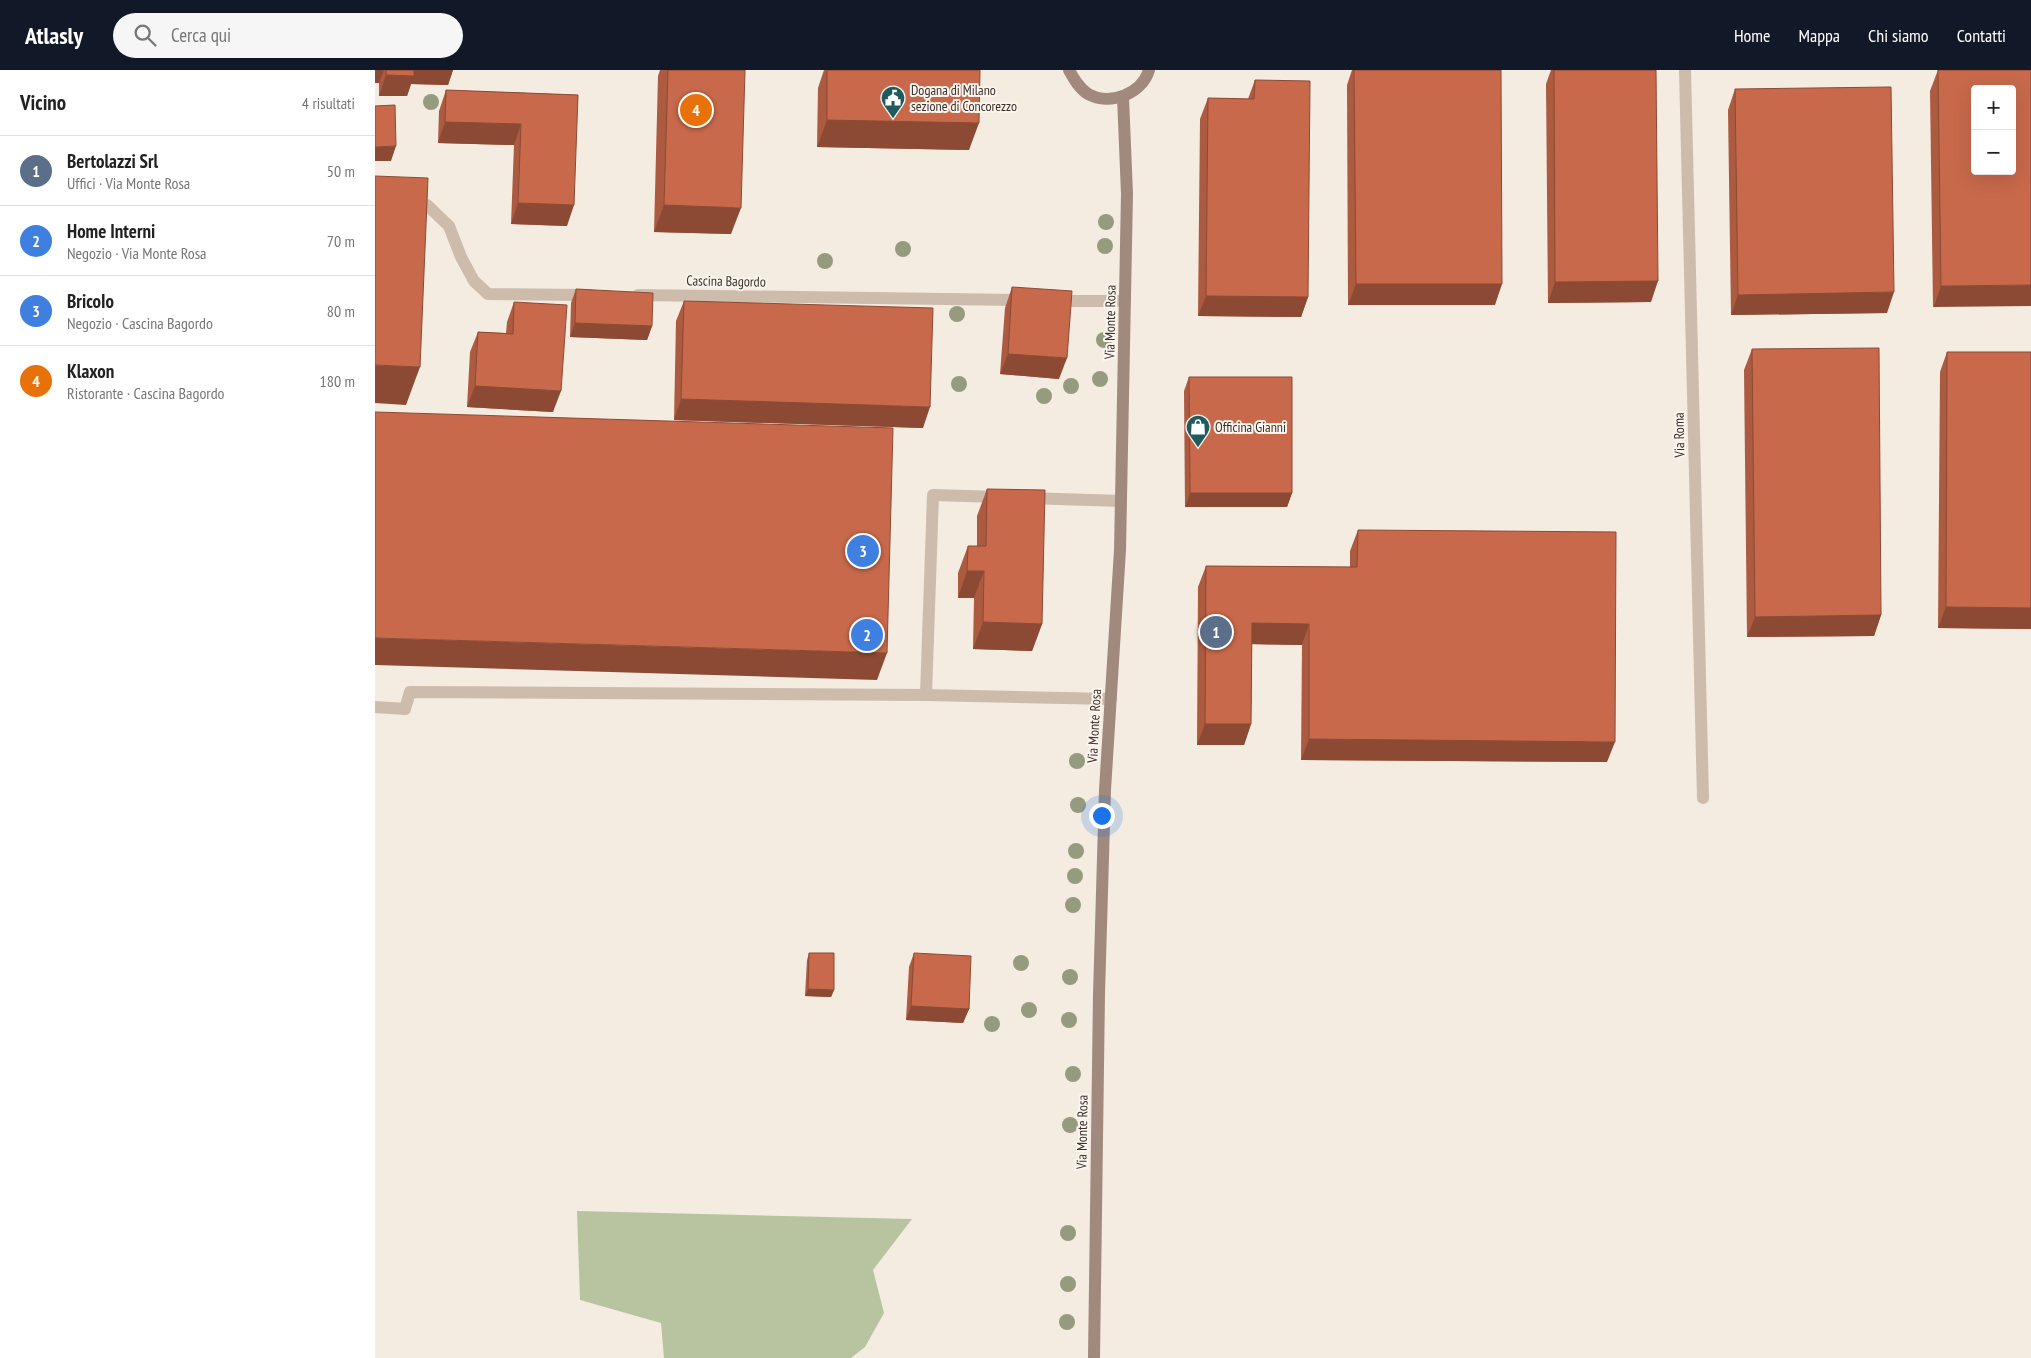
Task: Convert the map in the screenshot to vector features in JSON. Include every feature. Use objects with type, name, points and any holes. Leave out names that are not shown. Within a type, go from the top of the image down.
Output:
[{"type":"street","points":[[1069,70],[1076,83],[1089,94],[1106,99],[1123,97],[1137,89],[1147,76],[1149,70]]},
{"type":"street","name":"Via Roma","points":[[1685,70],[1703,798]]},
{"type":"street","name":"Via Monte Rosa","points":[[1094,1358],[1099,994],[1105,790],[1121,501],[1127,194],[1123,97]]},
{"type":"street","points":[[401,205],[427,205],[449,226],[461,257],[474,281],[488,294],[598,295]]},
{"type":"street","name":"Cascina Bagordo","points":[[628,295],[1125,301]]},
{"type":"street","points":[[926,695],[933,495],[1121,501]]},
{"type":"street","points":[[375,707],[405,709],[410,692],[926,695],[1111,699]]},
{"type":"green space","points":[[577,1211],[912,1219],[873,1270],[884,1313],[865,1347],[851,1358],[664,1358],[661,1323],[580,1300]]},
{"type":"building","points":[[386,70],[414,70],[414,76],[386,75]]},
{"type":"building","points":[[668,70],[745,70],[741,208],[664,205]]},
{"type":"building","points":[[827,70],[980,70],[979,123],[827,120]]},
{"type":"building","points":[[1354,70],[1501,70],[1502,284],[1356,284]]},
{"type":"building","points":[[1554,70],[1656,70],[1658,281],[1555,282]]},
{"type":"building","points":[[1938,70],[2031,70],[2031,285],[1941,286]]},
{"type":"building","points":[[1255,80],[1310,81],[1308,297],[1206,296],[1208,98],[1254,99]]},
{"type":"building","points":[[1891,87],[1894,292],[1738,295],[1735,89]]},
{"type":"building","points":[[446,90],[578,95],[574,205],[518,203],[521,124],[445,122]]},
{"type":"building","points":[[395,105],[396,146],[375,147],[375,106]]},
{"type":"building","points":[[375,176],[428,178],[420,367],[375,365]]},
{"type":"building","points":[[1012,287],[1072,291],[1067,358],[1008,354]]},
{"type":"building","points":[[576,289],[653,293],[652,326],[575,323]]},
{"type":"building","points":[[684,301],[933,308],[930,407],[681,399]]},
{"type":"building","points":[[514,302],[567,305],[561,391],[475,386],[478,332],[513,334]]},
{"type":"building","points":[[1879,348],[1881,615],[1755,617],[1752,349]]},
{"type":"building","points":[[1947,352],[2031,352],[2031,608],[1946,607]]},
{"type":"building","points":[[1189,377],[1292,377],[1292,493],[1190,493]]},
{"type":"building","points":[[375,412],[893,428],[887,653],[375,638]]},
{"type":"building","points":[[987,489],[1045,490],[1042,624],[983,622],[984,571],[967,571],[968,546],[986,546]]},
{"type":"building","points":[[1358,530],[1616,532],[1615,742],[1309,739],[1309,624],[1252,623],[1251,724],[1205,724],[1206,566],[1357,567]]},
{"type":"building","points":[[809,953],[834,953],[834,990],[808,989]]},
{"type":"building","points":[[914,953],[971,956],[969,1009],[911,1006]]},
{"type":"place","name":"Klaxon","points":[[696,110]]},
{"type":"place","name":"Dogana di Milano sezione di Concorezzo","points":[[893,119]]},
{"type":"place","name":"Officina Gianni","points":[[1198,448]]},
{"type":"place","name":"BricoIo","points":[[863,551]]},
{"type":"place","name":"Bertolazzi Srl","points":[[1216,632]]},
{"type":"place","name":"Home Interni","points":[[867,635]]}]
